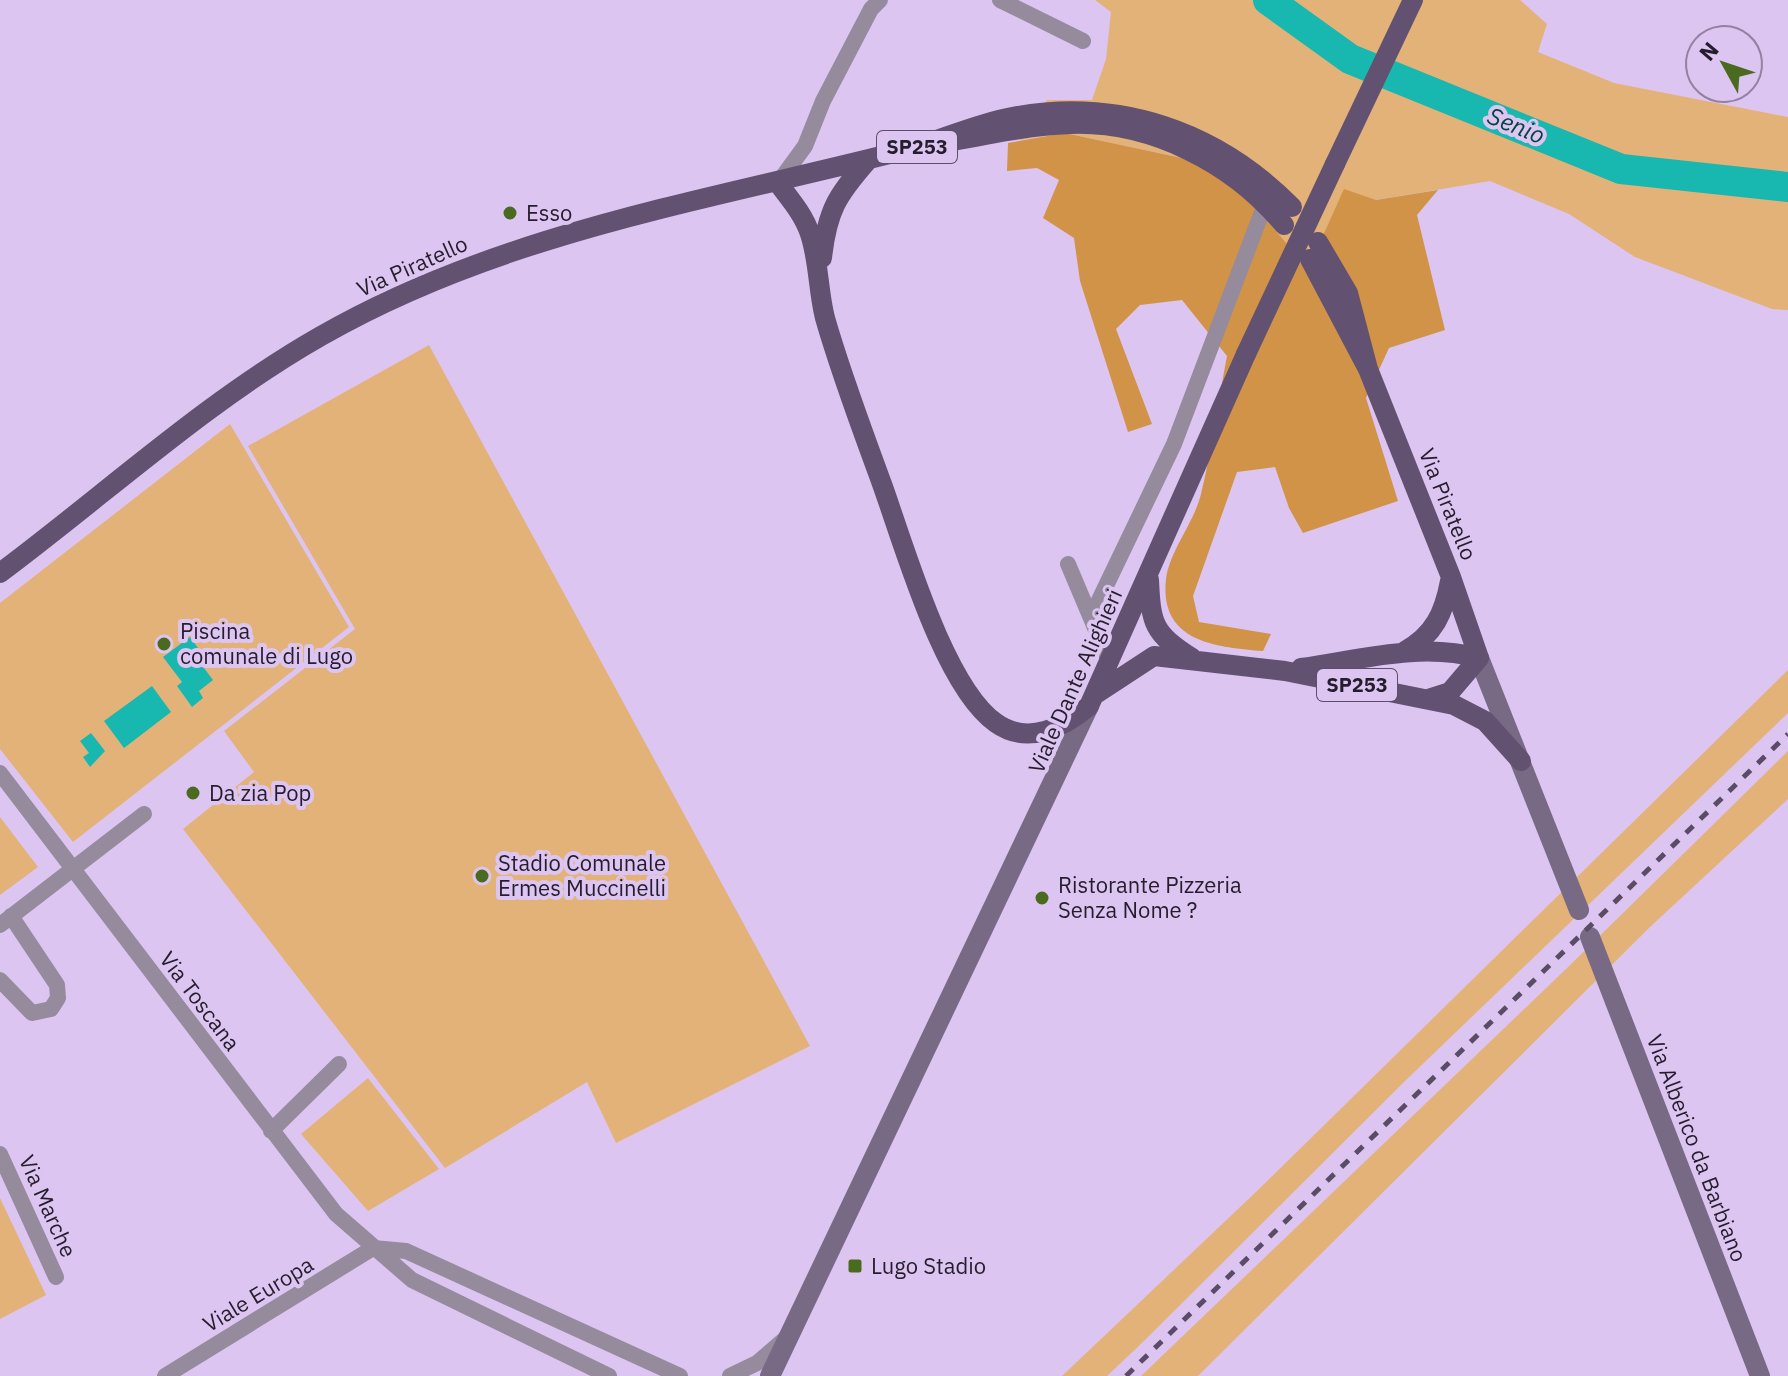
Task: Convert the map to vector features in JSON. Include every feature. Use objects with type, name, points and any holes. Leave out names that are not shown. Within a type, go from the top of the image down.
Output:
[{"type":"main road","name":"Viale Dante Alighieri","points":[[770,1376],[1091,701],[1246,354],[1413,0]]},
{"type":"main road","name":"Via Piratello","points":[[0,573],[177,432],[320,336],[429,282],[529,244],[660,208],[868,160],[1010,117],[1061,110],[1143,118],[1190,133],[1254,170],[1288,216],[1265,204],[1249,188],[1195,153],[1157,137],[1121,130],[1072,124],[913,148]]},
{"type":"main road","name":"SP253","points":[[820,278],[826,222],[838,193],[868,160]]},
{"type":"main road","name":"SP253","points":[[778,183],[810,233],[824,315],[911,566],[949,660],[975,703],[1004,727],[1036,732],[1065,726],[1091,701],[1154,656],[1285,671],[1454,705],[1485,721],[1521,761]]},
{"type":"main road","name":"Via Piratello","points":[[1314,250],[1368,369],[1451,577],[1479,658]]},
{"type":"main road","points":[[1149,574],[1151,618],[1169,643],[1195,660]]},
{"type":"main road","name":"SP253","points":[[1401,653],[1425,640],[1445,609],[1451,577]]},
{"type":"main road","name":"SP253","points":[[1285,671],[1401,653],[1452,650],[1479,658],[1450,692],[1428,699]]},
{"type":"main road","points":[[1479,658],[1579,910]]},
{"type":"main road","name":"Via Alberico da Barbiano","points":[[1590,937],[1760,1376]]},
{"type":"street","points":[[778,183],[805,146],[823,101],[871,9],[880,0]]},
{"type":"street","points":[[1000,0],[1083,41]]},
{"type":"street","points":[[1091,617],[1174,444],[1265,204]]},
{"type":"street","points":[[1068,564],[1109,661]]},
{"type":"street","name":"Via Toscana","points":[[0,773],[321,1197],[373,1248],[412,1280],[609,1376]]},
{"type":"street","points":[[0,980],[32,1013],[51,1009],[58,998],[57,985],[5,921],[144,814]]},
{"type":"street","points":[[271,1131],[339,1064]]},
{"type":"street","name":"Via Marche","points":[[0,1154],[56,1277]]},
{"type":"street","points":[[373,1248],[406,1251],[680,1376]]},
{"type":"street","name":"Viale Europa","points":[[165,1376],[373,1248]]},
{"type":"street","points":[[730,1376],[757,1363],[790,1335]]},
{"type":"shaded area","points":[[1095,0],[1520,0],[1547,24],[1538,52],[1614,83],[1684,97],[1684,104],[1721,104],[1788,117],[1788,310],[1772,309],[1635,257],[1569,214],[1490,181],[1376,200],[1308,269],[1205,163],[1065,133],[1020,140],[1047,100],[1092,100],[1106,59],[1111,12]]},
{"type":"shaded area","points":[[1065,133],[1205,163],[1253,204],[1308,269],[1344,189],[1376,200],[1438,190],[1417,215],[1445,330],[1389,348],[1366,398],[1398,501],[1303,533],[1289,508],[1275,467],[1237,472],[1193,596],[1199,622],[1271,634],[1263,651],[1227,647],[1194,637],[1181,628],[1172,616],[1166,600],[1168,568],[1201,494],[1227,356],[1182,300],[1140,305],[1116,329],[1152,424],[1128,432],[1080,281],[1074,238],[1043,218],[1059,180],[1037,168],[1007,171],[1008,143]]},
{"type":"shaded area","points":[[429,345],[810,1046],[616,1143],[587,1082],[445,1168],[183,829],[254,772],[224,731],[355,629],[248,446]]},
{"type":"shaded area","name":"Piscina comunale di Lugo","points":[[230,424],[349,627],[73,842],[0,749],[0,603]]},
{"type":"shaded area","points":[[190,637],[209,663],[204,668],[213,680],[199,691],[203,698],[192,707],[177,686],[182,682],[163,657]]},
{"type":"shaded area","points":[[1788,670],[1788,713],[1404,1082],[1144,1341],[1107,1376],[1062,1376],[1257,1191]]},
{"type":"shaded area","points":[[152,686],[171,712],[124,748],[104,721]]},
{"type":"shaded area","points":[[91,733],[105,751],[90,767],[83,757],[89,753],[80,741]]},
{"type":"shaded area","points":[[1788,751],[1788,799],[1650,927],[1198,1376],[1141,1376],[1566,969]]},
{"type":"shaded area","points":[[0,817],[38,867],[0,895]]},
{"type":"shaded area","points":[[368,1078],[439,1169],[368,1211],[301,1134]]},
{"type":"shaded area","points":[[0,1198],[46,1295],[0,1319]]},
{"type":"waterway","name":"Senio","points":[[1268,0],[1350,59],[1621,169],[1788,187]]},
{"type":"railway","points":[[1126,1376],[1788,734]]},
{"type":"place","name":"Esso","points":[[510,213]]},
{"type":"place","name":"Piscina comunale di Lugo","points":[[164,644]]},
{"type":"place","name":"Da zia Pop","points":[[193,793]]},
{"type":"place","name":"Stadio Comunale Ermes Muccinelli","points":[[482,876]]},
{"type":"place","name":"Ristorante Pizzeria Senza Nome ?","points":[[1042,898]]},
{"type":"place","name":"Lugo Stadio","points":[[855,1266]]}]
